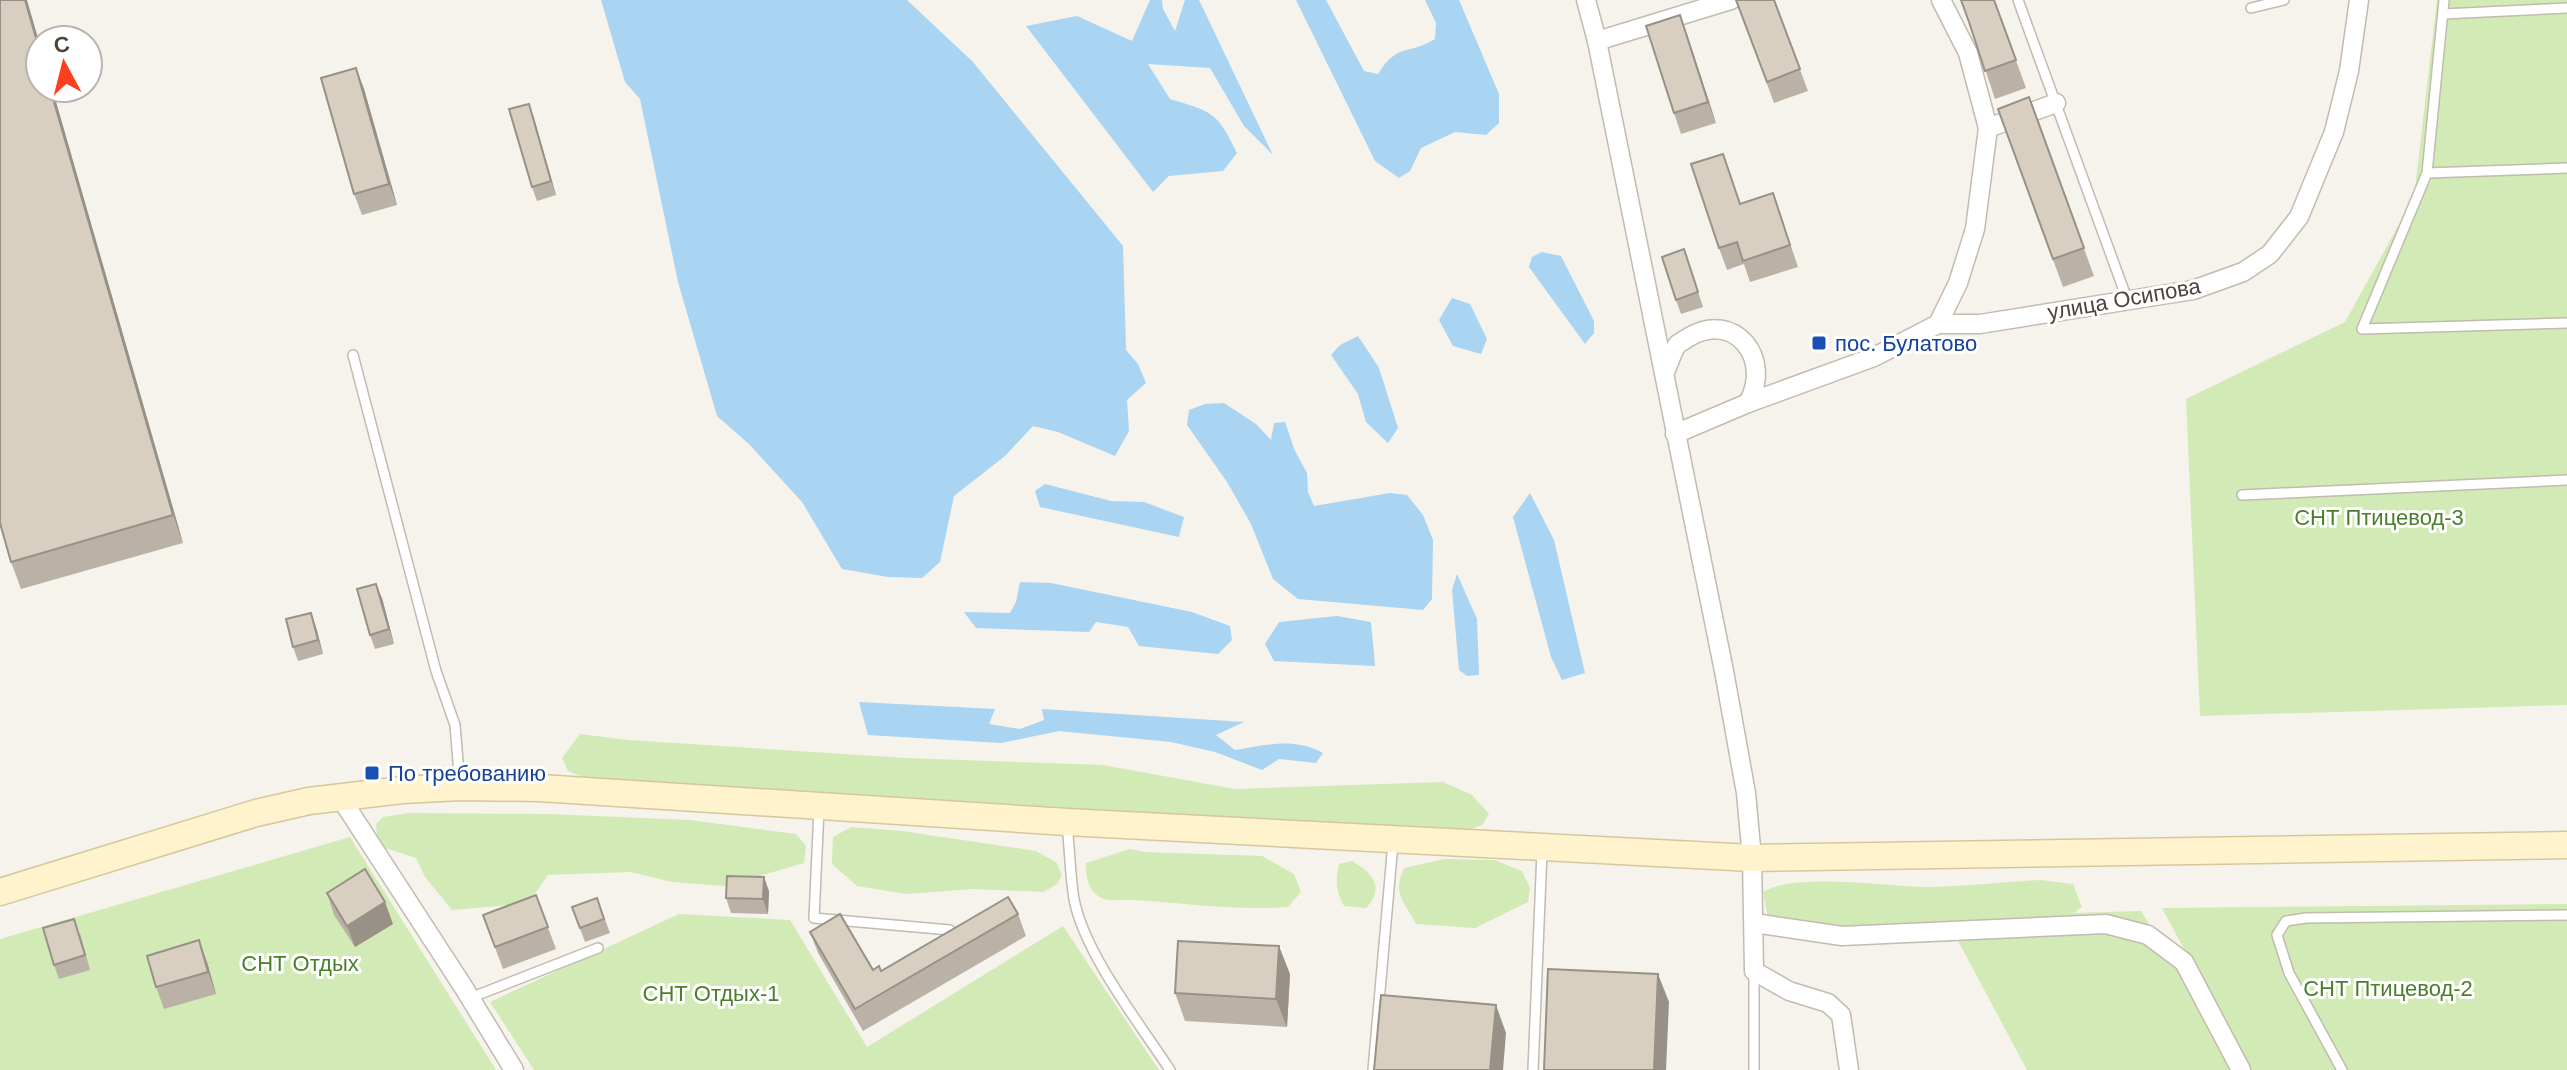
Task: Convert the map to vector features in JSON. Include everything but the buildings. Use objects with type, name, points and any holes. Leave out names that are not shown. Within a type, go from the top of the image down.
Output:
[{"type":"main road","points":[[0,892],[256,813],[340,797],[460,787],[540,788],[1067,822],[1752,858],[2567,845]]},
{"type":"street","points":[[1586,0],[1665,372],[1746,793],[1752,858],[1754,971],[1789,991],[1828,1003],[1841,1015],[1849,1070]]},
{"type":"street","points":[[1597,41],[1731,0]]},
{"type":"street","points":[[1938,324],[1958,283],[1975,229],[1988,128],[1968,53],[1941,0]]},
{"type":"street","name":"улица Осипова","points":[[1675,434],[1748,403],[1874,357],[1938,324],[1980,324],[2193,290],[2243,272],[2270,254],[2299,217],[2334,132],[2349,71],[2359,0]]},
{"type":"street","points":[[1988,128],[2056,103]]},
{"type":"street","points":[[1665,372],[1679,343],[1700,330],[1725,330],[1747,344],[1757,366],[1757,388],[1748,403]]},
{"type":"street","points":[[340,797],[514,1070]]},
{"type":"street","points":[[1754,923],[1842,936],[2031,925],[2106,924],[2148,935],[2184,962],[2241,1070]]},
{"type":"lane","points":[[2018,0],[2127,299]]},
{"type":"lane","points":[[2251,8],[2284,0]]},
{"type":"lane","points":[[2444,0],[2427,173],[2362,329],[2567,323]]},
{"type":"lane","points":[[2443,14],[2567,8]]},
{"type":"lane","points":[[2427,173],[2567,168]]},
{"type":"lane","points":[[353,355],[436,671],[455,725],[460,787]]},
{"type":"lane","points":[[2242,495],[2567,480]]},
{"type":"lane","points":[[819,805],[814,918],[950,930]]},
{"type":"lane","points":[[1067,822],[1078,913],[1103,968],[1170,1070]]},
{"type":"lane","points":[[1373,1070],[1393,840]]},
{"type":"lane","points":[[1533,1070],[1542,848]]},
{"type":"lane","points":[[2342,1070],[2289,973],[2277,935],[2286,921],[2306,918],[2567,915]]},
{"type":"lane","points":[[470,998],[598,948]]},
{"type":"lane","points":[[1754,971],[1754,1070]]},
{"type":"green space","name":"СНТ Птицевод-3","points":[[2437,0],[2567,0],[2567,705],[2200,716],[2186,399],[2345,322],[2414,197]]},
{"type":"green space","points":[[580,734],[628,740],[906,758],[1103,765],[1235,789],[1443,782],[1472,795],[1489,814],[1482,825],[1459,834],[593,781],[568,771],[562,758]]},
{"type":"green space","points":[[410,813],[548,814],[690,820],[796,834],[806,846],[804,863],[725,886],[672,882],[630,872],[548,875],[534,895],[510,905],[452,910],[425,877],[416,858],[382,847],[377,837],[376,824],[383,817]]},
{"type":"green space","points":[[851,827],[902,831],[1036,851],[1056,862],[1062,875],[1057,884],[1044,892],[973,889],[906,894],[857,886],[832,864],[833,837]]},
{"type":"green space","name":"СНТ Отдых","points":[[350,837],[496,1070],[0,1070],[0,939]]},
{"type":"green space","points":[[1130,849],[1262,856],[1294,874],[1301,892],[1288,907],[1269,908],[1111,900],[1098,896],[1089,885],[1086,863]]},
{"type":"green space","points":[[1445,859],[1494,860],[1522,871],[1530,888],[1528,902],[1475,928],[1416,924],[1399,891],[1404,868]]},
{"type":"green space","points":[[1352,861],[1366,871],[1374,882],[1375,894],[1366,908],[1344,906],[1339,896],[1339,864]]},
{"type":"green space","points":[[2040,880],[2073,884],[2082,907],[2074,913],[2141,911],[2175,966],[2230,1070],[2027,1070],[1948,922],[1835,928],[1768,918],[1763,892],[1798,882],[1821,881],[1935,887]]},
{"type":"green space","name":"СНТ Птицевод-2","points":[[2567,904],[2567,1070],[2249,1070],[2162,908]]},
{"type":"green space","name":"СНТ Отдых-1","points":[[679,914],[790,920],[867,1047],[1063,926],[1159,1070],[534,1070],[490,1002]]},
{"type":"water","points":[[601,0],[907,0],[973,62],[1123,246],[1126,350],[1138,364],[1146,383],[1127,400],[1129,431],[1115,456],[1058,432],[1033,426],[1005,456],[954,496],[940,562],[922,578],[888,577],[842,569],[802,502],[749,444],[717,416],[678,282],[640,99],[625,82]]},
{"type":"water","points":[[1150,0],[1162,0],[1163,9],[1175,31],[1185,0],[1199,0],[1273,155],[1244,126],[1210,68],[1148,64],[1170,99],[1204,111],[1218,121],[1237,153],[1223,171],[1169,176],[1153,192],[1026,26],[1077,16],[1132,41]]},
{"type":"water","points":[[1296,0],[1326,0],[1364,71],[1378,74],[1397,53],[1435,39],[1436,23],[1425,0],[1459,0],[1499,94],[1499,123],[1486,135],[1455,132],[1421,148],[1410,171],[1399,178],[1375,161]]},
{"type":"water","points":[[1542,252],[1561,256],[1594,321],[1594,333],[1585,344],[1529,267],[1532,257]]},
{"type":"water","points":[[1452,298],[1470,304],[1487,339],[1481,354],[1453,346],[1439,320]]},
{"type":"water","points":[[1358,336],[1379,368],[1398,428],[1388,443],[1366,422],[1358,394],[1331,355],[1340,345]]},
{"type":"water","points":[[1224,403],[1256,424],[1271,440],[1274,423],[1285,422],[1307,473],[1308,492],[1314,506],[1390,493],[1407,495],[1423,515],[1433,540],[1432,599],[1423,610],[1298,599],[1273,579],[1251,524],[1227,482],[1187,425],[1189,410],[1205,404]]},
{"type":"water","points":[[1045,484],[1111,501],[1144,502],[1184,517],[1179,537],[1040,507],[1035,491]]},
{"type":"water","points":[[1530,493],[1554,540],[1585,673],[1562,680],[1551,657],[1513,517]]},
{"type":"water","points":[[1457,574],[1477,619],[1479,675],[1467,676],[1459,670],[1452,590]]},
{"type":"water","points":[[1020,582],[1051,583],[1192,612],[1230,626],[1232,640],[1218,654],[1139,646],[1128,627],[1096,622],[1089,632],[976,628],[964,612],[1010,613]]},
{"type":"water","points":[[1337,616],[1371,622],[1375,666],[1274,661],[1265,644],[1279,622]]},
{"type":"water","points":[[859,702],[995,709],[989,724],[1020,729],[1044,720],[1042,709],[1244,722],[1216,735],[1235,750],[1291,744],[1323,753],[1316,763],[1279,759],[1262,770],[1215,752],[1171,742],[1059,731],[1001,743],[868,735]]},
{"type":"place","name":"пос. Булатово","points":[[1819,343]]},
{"type":"place","name":"По требованию","points":[[372,773]]}]
